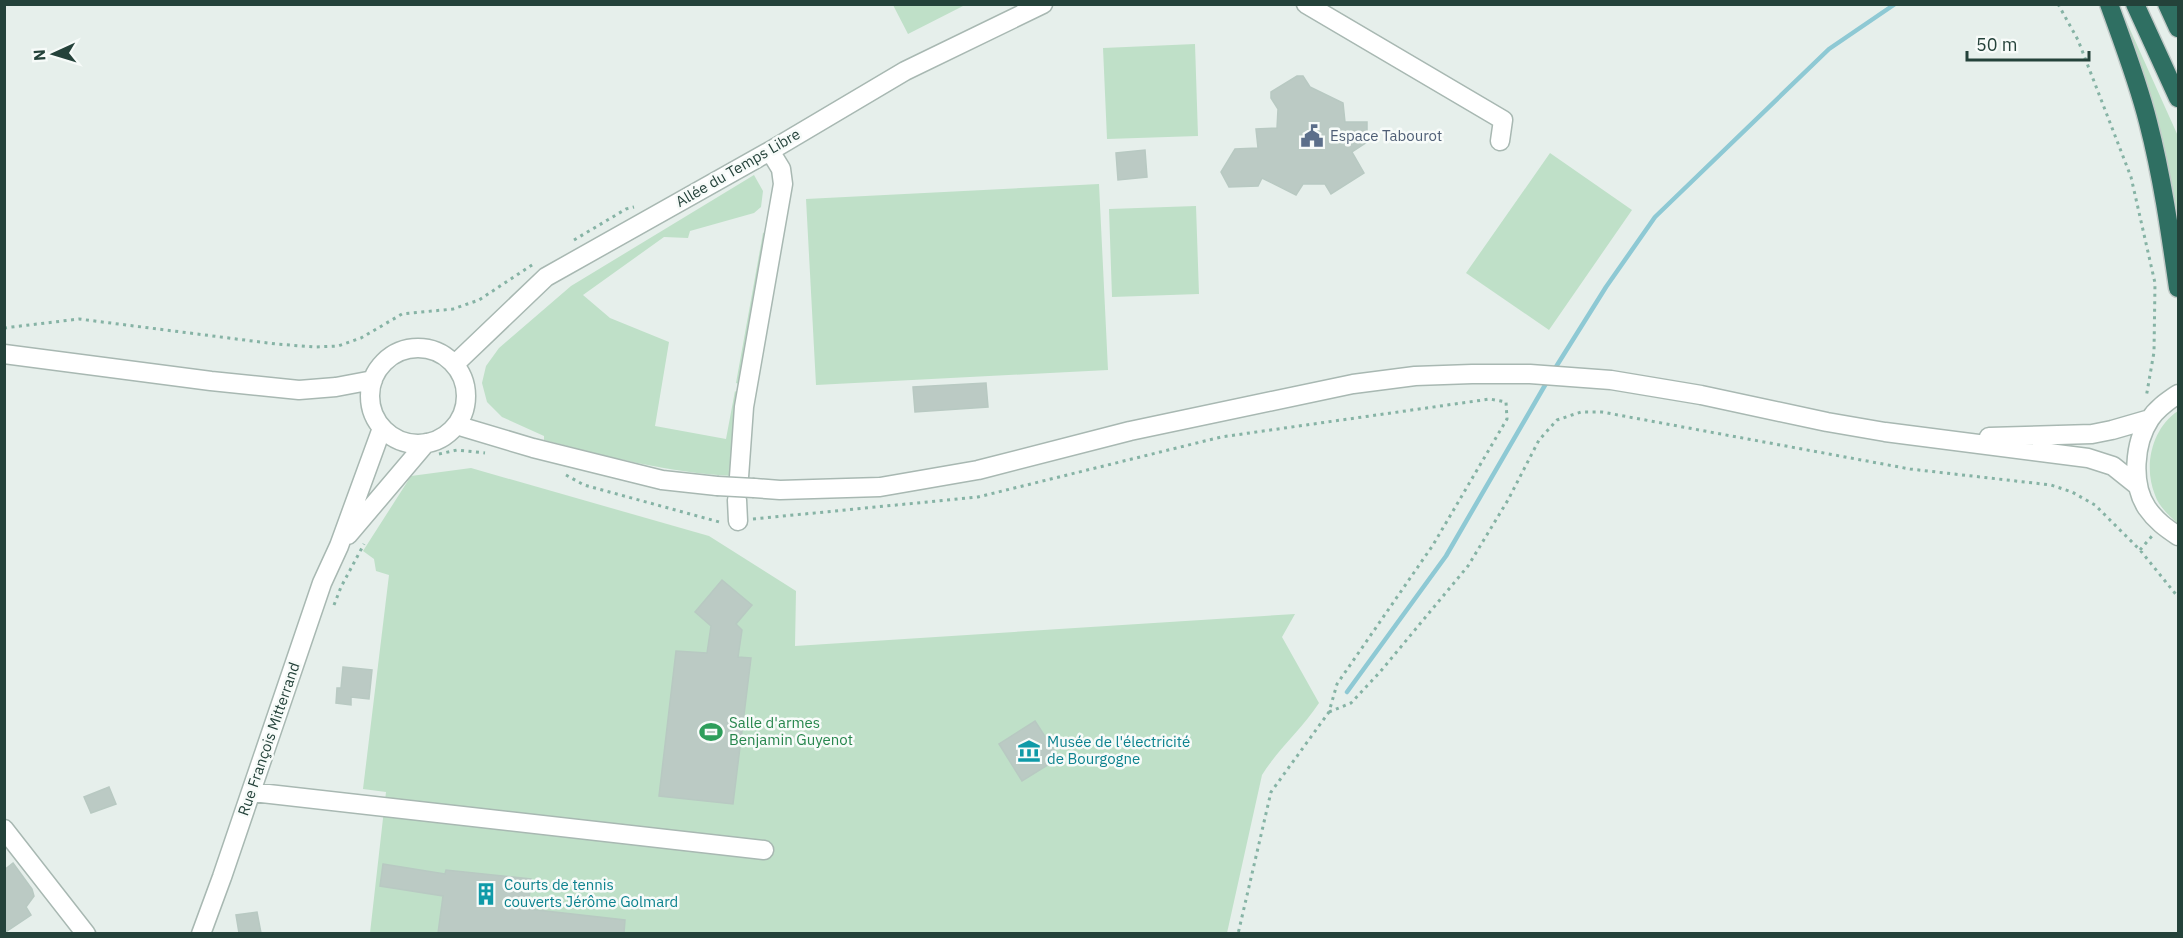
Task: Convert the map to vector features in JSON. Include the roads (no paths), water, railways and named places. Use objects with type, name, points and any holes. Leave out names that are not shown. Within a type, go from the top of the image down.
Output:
[{"type":"highway","points":[[2109,4],[2148,121],[2167,211],[2178,288]]},
{"type":"highway","points":[[2135,4],[2178,98]]},
{"type":"highway","points":[[2167,4],[2178,28]]},
{"type":"street","name":"Allée du Temps Libre","points":[[455,364],[546,277],[770,151],[905,71],[1042,4]]},
{"type":"street","points":[[1306,4],[1503,120],[1500,141]]},
{"type":"street","points":[[739,477],[744,407],[783,184],[781,169],[770,151]]},
{"type":"street","points":[[416,347],[437,352],[455,364],[463,378],[466,394],[464,410],[448,434],[430,449],[395,438],[382,428],[371,405],[370,392],[379,367],[390,357],[402,350],[416,347]]},
{"type":"street","points":[[4,354],[299,390],[336,387],[373,380]]},
{"type":"street","points":[[456,425],[533,448],[662,480],[780,490],[880,487],[978,470],[1130,432],[1353,384],[1415,376],[1530,374],[1611,380],[1701,395],[1839,424],[2097,460],[2113,466],[2138,486]]},
{"type":"street","points":[[2178,394],[2160,407],[2150,419],[2138,447],[2137,459],[2138,486],[2146,507],[2161,525],[2178,536]]},
{"type":"street","points":[[1946,439],[2092,434],[2150,419]]},
{"type":"street","name":"Rue François Mitterrand","points":[[201,933],[252,792],[322,583],[339,546],[382,428]]},
{"type":"street","name":"Rue François Mitterrand","points":[[339,546],[430,449]]},
{"type":"street","points":[[737,500],[738,521]]},
{"type":"street","points":[[252,792],[764,850]]},
{"type":"street","points":[[4,829],[86,933]]},
{"type":"waterway","points":[[1554,370],[1606,287],[1655,217],[1829,49],[1895,4]]},
{"type":"waterway","points":[[1347,692],[1446,556],[1548,380]]},
{"type":"place","name":"Espace Tabourot","points":[[1312,136]]},
{"type":"place","name":"Salle d'armes Benjamin Guyenot","points":[[711,732]]},
{"type":"place","name":"Musée de l'électricité de Bourgogne","points":[[1029,751]]},
{"type":"place","name":"Courts de tennis couverts Jérôme Golmard","points":[[486,894]]}]
